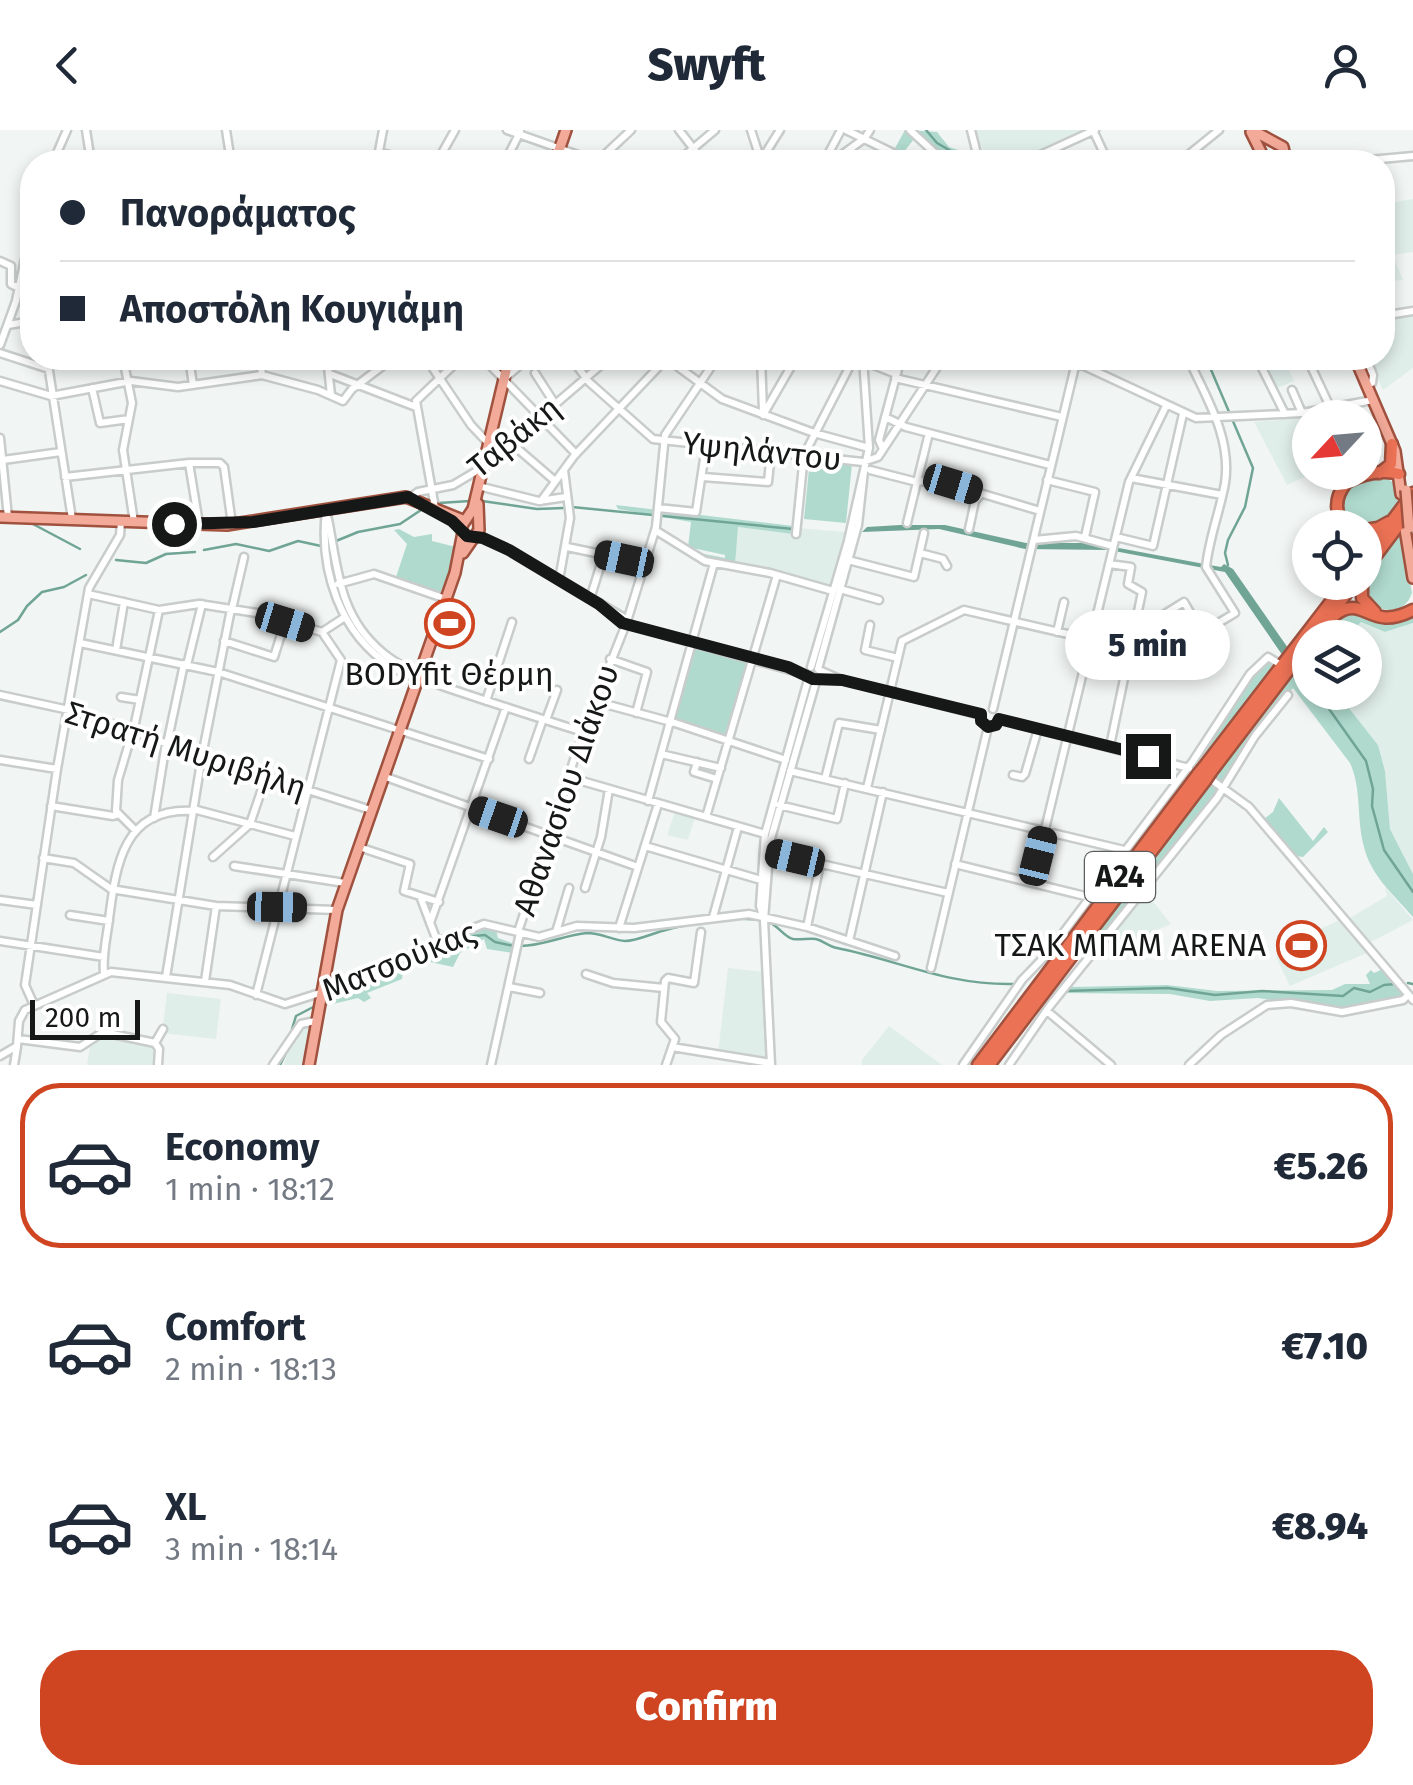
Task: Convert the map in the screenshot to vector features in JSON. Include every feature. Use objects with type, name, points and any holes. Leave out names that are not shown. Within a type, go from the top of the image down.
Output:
[{"type":"highway","points":[[1382,472],[1391,464],[1392,444]]},
{"type":"highway","points":[[1342,510],[1346,490],[1362,479],[1403,483],[1397,514],[1382,538]]},
{"type":"highway","points":[[1382,543],[1413,506]]},
{"type":"highway","points":[[1382,527],[1397,514]]},
{"type":"highway","name":"Α24","points":[[1328,620],[1344,600]]},
{"type":"highway","points":[[1364,600],[1379,614],[1394,614],[1412,605]]},
{"type":"highway","points":[[1333,620],[1346,608],[1357,608],[1384,620],[1412,605]]},
{"type":"highway","name":"Α24","points":[[990,1065],[1195,771],[1292,657]]},
{"type":"highway","name":"Α24","points":[[978,1065],[1038,992]]},
{"type":"main road","points":[[559,150],[566,130]]},
{"type":"main road","points":[[1250,130],[1278,143],[1283,150]]},
{"type":"main road","points":[[1266,150],[1266,144],[1278,143]]},
{"type":"main road","points":[[308,1065],[337,910],[470,528],[480,468],[506,370]]},
{"type":"main road","points":[[1364,370],[1373,400]]},
{"type":"main road","points":[[1366,370],[1393,432],[1413,578]]},
{"type":"main road","points":[[1382,421],[1403,483]]},
{"type":"main road","points":[[4,517],[232,524],[410,498],[470,528]]},
{"type":"main road","points":[[1407,529],[1413,562]]},
{"type":"street","points":[[507,130],[520,131],[567,150]]},
{"type":"street","points":[[610,150],[631,130]]},
{"type":"street","points":[[679,130],[697,150]]},
{"type":"street","points":[[691,150],[714,130]]},
{"type":"street","points":[[844,130],[886,150]]},
{"type":"street","points":[[850,149],[870,130]]},
{"type":"street","points":[[910,130],[932,150]]},
{"type":"street","points":[[1053,150],[1094,130]]},
{"type":"street","points":[[1195,150],[1220,130]]},
{"type":"street","points":[[1278,143],[1288,150]]},
{"type":"street","points":[[0,262],[11,266],[11,284],[19,288]]},
{"type":"street","points":[[0,345],[20,283]]},
{"type":"street","points":[[8,325],[20,323]]},
{"type":"street","points":[[49,370],[72,520]]},
{"type":"street","points":[[126,370],[132,402],[123,446],[134,522]]},
{"type":"street","points":[[191,370],[194,385]]},
{"type":"street","points":[[261,370],[262,375]]},
{"type":"street","points":[[329,370],[331,395]]},
{"type":"street","points":[[0,381],[53,396],[128,382],[174,387],[262,375],[342,401],[377,370]]},
{"type":"street","points":[[433,370],[470,425],[487,442]]},
{"type":"street","points":[[431,507],[432,490],[416,407],[417,399],[447,370]]},
{"type":"street","points":[[494,370],[576,454]]},
{"type":"street","points":[[503,380],[514,370]]},
{"type":"street","name":"Υψηλάντου","points":[[579,370],[653,438],[804,456],[866,470]]},
{"type":"street","name":"Ταβάκη","points":[[410,498],[415,492],[458,482],[480,468],[595,370]]},
{"type":"street","points":[[541,502],[576,454],[656,370]]},
{"type":"street","points":[[682,370],[722,399],[814,433],[869,448]]},
{"type":"street","name":"Αθανασίου Διάκου","points":[[490,1065],[519,932],[582,732],[655,529],[665,435],[709,370]]},
{"type":"street","points":[[762,370],[764,415]]},
{"type":"street","points":[[764,415],[789,370]]},
{"type":"street","points":[[796,534],[804,456],[853,370]]},
{"type":"street","points":[[837,590],[848,560],[869,448],[861,370]]},
{"type":"street","points":[[883,370],[1062,417]]},
{"type":"street","points":[[883,449],[878,444],[898,370]]},
{"type":"street","points":[[672,1047],[771,1064],[764,922],[769,852],[779,805],[866,470],[935,370]]},
{"type":"street","points":[[1071,370],[992,709],[999,719],[1204,774],[1250,807],[1410,997],[1348,1011],[1290,1003],[1267,1005],[1221,1035],[1189,1065]]},
{"type":"street","points":[[1095,370],[1196,418],[1292,414]]},
{"type":"street","points":[[867,788],[904,639],[961,611],[1164,656],[1234,614],[1208,572],[1207,558],[1222,495],[1226,457],[1218,419],[1194,370]]},
{"type":"street","points":[[1263,370],[1285,414]]},
{"type":"street","points":[[1313,370],[1327,400]]},
{"type":"street","points":[[330,374],[416,407]]},
{"type":"street","points":[[535,374],[555,404]]},
{"type":"street","points":[[92,388],[100,423],[128,418]]},
{"type":"street","points":[[1292,390],[1296,400]]},
{"type":"street","points":[[1032,883],[1131,478],[1166,406]]},
{"type":"street","points":[[1034,540],[1084,537],[1114,545],[1153,546],[1183,414]]},
{"type":"street","points":[[885,417],[929,433],[1050,465]]},
{"type":"street","points":[[907,523],[929,433]]},
{"type":"street","points":[[0,438],[4,517]]},
{"type":"street","points":[[510,442],[555,481]]},
{"type":"street","points":[[658,509],[694,513],[706,446]]},
{"type":"street","points":[[3,460],[62,452]]},
{"type":"street","points":[[703,477],[768,482],[772,452]]},
{"type":"street","points":[[66,478],[189,463],[222,464],[232,524]]},
{"type":"street","points":[[189,463],[199,524]]},
{"type":"street","points":[[559,580],[570,512],[564,470]]},
{"type":"street","points":[[866,470],[917,482],[932,480],[1040,512]]},
{"type":"street","points":[[1131,478],[1222,495]]},
{"type":"street","points":[[1047,480],[1095,492],[1084,537]]},
{"type":"street","points":[[477,498],[494,492],[541,502],[566,498]]},
{"type":"street","points":[[969,528],[975,501],[982,494]]},
{"type":"street","points":[[326,511],[338,584],[350,614],[370,642],[419,678]]},
{"type":"street","points":[[326,511],[324,534],[329,570],[345,617],[362,642],[381,660],[396,670],[582,732]]},
{"type":"street","points":[[14,1065],[20,1016],[34,1005],[25,985],[30,946],[88,594],[120,534],[121,521]]},
{"type":"street","points":[[470,528],[625,620],[692,643],[981,714]]},
{"type":"street","points":[[655,529],[714,564],[879,600]]},
{"type":"street","points":[[848,560],[914,577],[924,533]]},
{"type":"street","points":[[567,547],[645,563]]},
{"type":"street","points":[[590,599],[604,554]]},
{"type":"street","points":[[920,554],[943,560],[947,566]]},
{"type":"street","points":[[166,977],[202,756],[244,556]]},
{"type":"street","points":[[648,800],[714,564]]},
{"type":"street","points":[[1109,564],[1132,566],[1128,584],[1142,591],[1110,746]]},
{"type":"street","points":[[338,584],[374,574],[446,599]]},
{"type":"street","points":[[706,817],[777,575]]},
{"type":"street","points":[[88,594],[158,610],[202,604],[285,622],[322,632],[341,660],[256,995]]},
{"type":"street","points":[[116,650],[124,602]]},
{"type":"street","points":[[1057,632],[1064,602]]},
{"type":"street","points":[[1171,636],[1195,621],[1184,602],[1160,617],[1171,636],[1178,648]]},
{"type":"street","points":[[154,818],[166,744],[202,604]]},
{"type":"street","points":[[136,831],[115,810],[118,780],[140,700],[158,610]]},
{"type":"street","points":[[322,632],[345,617]]},
{"type":"street","points":[[224,640],[274,657],[285,622]]},
{"type":"street","points":[[486,700],[512,622]]},
{"type":"street","points":[[870,625],[865,650],[898,658]]},
{"type":"street","points":[[80,643],[218,672],[489,759]]},
{"type":"street","points":[[963,1065],[1020,983],[1048,953],[1124,850],[1195,771],[1258,664],[1268,658],[1283,666]]},
{"type":"street","points":[[610,659],[648,672],[636,713]]},
{"type":"street","points":[[764,922],[760,906],[765,834],[814,673]]},
{"type":"street","points":[[529,759],[557,690]]},
{"type":"street","points":[[1000,1051],[1010,1062],[1046,1011],[1214,802],[1255,736],[1288,695]]},
{"type":"street","name":"Στρατή Μυριβήλη","points":[[0,696],[68,709],[371,810]]},
{"type":"street","points":[[121,697],[140,700]]},
{"type":"street","points":[[594,701],[786,760]]},
{"type":"street","points":[[430,923],[506,707]]},
{"type":"street","points":[[988,727],[981,721],[981,714],[992,709]]},
{"type":"street","points":[[988,727],[996,725],[999,719]]},
{"type":"street","points":[[825,779],[838,724],[846,722],[881,730]]},
{"type":"street","points":[[931,968],[988,727]]},
{"type":"street","points":[[1013,775],[1026,774],[1038,728]]},
{"type":"street","points":[[661,754],[720,768]]},
{"type":"street","points":[[0,760],[57,769]]},
{"type":"street","points":[[697,762],[694,772],[717,779]]},
{"type":"street","points":[[789,771],[1124,850]]},
{"type":"street","points":[[384,776],[638,867]]},
{"type":"street","points":[[213,856],[250,824],[266,777]]},
{"type":"street","points":[[568,777],[765,834]]},
{"type":"street","points":[[779,805],[837,819],[845,783]]},
{"type":"street","points":[[585,888],[609,804],[609,789]]},
{"type":"street","points":[[848,941],[883,792]]},
{"type":"street","points":[[619,928],[658,804]]},
{"type":"street","points":[[51,806],[118,814]]},
{"type":"street","points":[[104,973],[118,860],[136,831],[154,818],[193,810],[295,836]]},
{"type":"street","points":[[713,917],[738,827]]},
{"type":"street","points":[[645,846],[761,880]]},
{"type":"street","points":[[358,847],[411,864],[404,890],[440,902]]},
{"type":"street","points":[[769,852],[948,893]]},
{"type":"street","points":[[44,858],[73,862],[113,890],[216,906],[337,910]]},
{"type":"street","points":[[807,927],[820,864]]},
{"type":"street","points":[[955,864],[1089,897]]},
{"type":"street","points":[[234,866],[345,884]]},
{"type":"street","points":[[556,933],[569,888]]},
{"type":"street","points":[[420,896],[437,942]]},
{"type":"street","points":[[0,900],[36,906]]},
{"type":"street","points":[[205,981],[216,906]]},
{"type":"street","name":"Ματσούκας","points":[[34,1005],[104,973],[232,985],[280,1004],[319,995],[363,978],[484,924],[539,937],[580,926],[619,928],[749,914],[764,922],[807,927],[895,956]]},
{"type":"street","points":[[70,915],[109,921]]},
{"type":"street","points":[[666,1065],[674,1036],[660,1022],[664,988],[667,978],[694,983],[700,932]]},
{"type":"street","points":[[0,942],[104,957]]},
{"type":"street","points":[[586,974],[615,983],[664,988]]},
{"type":"street","points":[[509,986],[540,993]]},
{"type":"street","points":[[1046,1011],[1110,1065]]},
{"type":"street","points":[[273,1065],[301,1024],[316,1021]]},
{"type":"street","points":[[155,1043],[163,1030]]},
{"type":"street","points":[[0,1056],[18,1042],[80,1047],[88,1045],[100,1032],[155,1043],[159,1049],[158,1065]]},
{"type":"shaded area","points":[[905,130],[937,132],[949,147],[958,150],[937,150],[918,134],[905,150],[894,150]]},
{"type":"shaded area","points":[[977,130],[1086,130],[1044,150],[984,150],[976,138]]},
{"type":"shaded area","points":[[1413,199],[1413,252],[1395,255],[1395,202]]},
{"type":"shaded area","points":[[1395,260],[1403,280],[1395,281]]},
{"type":"shaded area","points":[[1413,314],[1413,368],[1383,390],[1374,370],[1395,370],[1395,317]]},
{"type":"shaded area","points":[[1263,370],[1289,370],[1294,381],[1273,390]]},
{"type":"shaded area","points":[[1292,419],[1292,483],[1287,485],[1254,422]]},
{"type":"shaded area","points":[[810,459],[852,464],[846,523],[804,519]]},
{"type":"shaded area","points":[[1382,479],[1397,485],[1398,504],[1382,520],[1382,510],[1344,510],[1341,503],[1346,490],[1382,490]]},
{"type":"shaded area","points":[[616,505],[793,526],[793,534],[738,527],[735,565],[694,552],[725,555],[688,547],[691,522],[618,509]]},
{"type":"shaded area","points":[[945,525],[1026,543],[1092,543],[1221,567],[1224,564],[1233,569],[1288,648],[1283,656],[1225,572],[1109,550],[1025,549],[939,529],[862,532],[867,527]]},
{"type":"shaded area","points":[[738,527],[797,534],[798,528],[845,532],[831,587],[769,569],[735,565]]},
{"type":"shaded area","points":[[1400,529],[1412,593],[1405,605],[1394,610],[1370,603],[1369,600],[1382,600],[1382,555]]},
{"type":"shaded area","points":[[394,530],[414,537],[432,534],[432,541],[460,548],[439,596],[395,580],[407,544]]},
{"type":"shaded area","points":[[1349,612],[1379,620],[1336,620]]},
{"type":"shaded area","points":[[1413,614],[1413,623],[1385,632],[1382,621],[1392,622]]},
{"type":"shaded area","points":[[1413,623],[1413,874],[1390,829],[1385,771],[1378,745],[1350,710],[1382,710],[1382,631]]},
{"type":"shaded area","points":[[693,648],[751,661],[728,738],[672,720]]},
{"type":"shaded area","points":[[1265,662],[1272,665],[1271,671],[1198,768],[1196,761],[1238,695]]},
{"type":"shaded area","points":[[1292,673],[1292,689],[1224,784],[1212,777]]},
{"type":"shaded area","points":[[1310,710],[1350,710],[1378,745],[1385,771],[1390,829],[1413,874],[1413,917],[1384,885],[1367,857],[1350,763]]},
{"type":"shaded area","points":[[1191,771],[1196,771],[1048,961],[1140,834]]},
{"type":"shaded area","points":[[1210,781],[1218,793],[1087,959],[1082,958],[1079,954]]},
{"type":"shaded area","points":[[1279,798],[1313,841],[1324,827],[1328,832],[1303,857],[1296,856],[1264,819],[1273,812]]},
{"type":"shaded area","points":[[675,812],[695,817],[688,840],[667,835]]},
{"type":"shaded area","points":[[1385,887],[1413,920],[1369,943],[1348,919],[1387,896]]},
{"type":"shaded area","points":[[1147,894],[1171,924],[1113,949],[1108,941]]},
{"type":"shaded area","points":[[1342,919],[1369,952],[1290,986],[1276,957],[1323,936],[1320,929]]},
{"type":"shaded area","points":[[484,927],[496,930],[498,938],[515,944],[513,953],[487,949],[484,939],[460,953],[453,967],[426,961],[403,969],[402,979],[367,993],[371,998],[364,1002],[358,998],[320,1007],[322,997],[430,949],[452,948]]},
{"type":"shaded area","points":[[728,968],[764,972],[768,1058],[764,1060],[718,1053]]},
{"type":"shaded area","points":[[1383,969],[1401,988],[1402,996],[1345,1010],[1258,998],[1210,1001],[1170,994],[1065,993],[1071,987],[1167,985],[1217,991],[1332,990],[1345,984],[1370,984],[1366,975],[1371,970],[1374,973]]},
{"type":"shaded area","points":[[167,993],[221,999],[216,1039],[162,1033]]},
{"type":"shaded area","points":[[308,1024],[312,1025],[306,1065],[284,1065],[288,1050]]},
{"type":"shaded area","points":[[889,1026],[942,1065],[862,1065]]},
{"type":"shaded area","points":[[101,1033],[156,1045],[157,1065],[87,1065],[90,1046]]},
{"type":"waterway","points":[[926,130],[949,150]]},
{"type":"waterway","points":[[1211,370],[1253,468],[1245,507],[1228,540],[1228,565]]},
{"type":"waterway","points":[[439,503],[470,501]]},
{"type":"waterway","points":[[482,501],[537,509],[564,508]]},
{"type":"waterway","points":[[572,507],[793,529]]},
{"type":"waterway","points":[[336,541],[358,532],[400,524],[421,510]]},
{"type":"waterway","points":[[31,523],[80,549]]},
{"type":"waterway","points":[[204,550],[236,544],[269,551],[298,541],[321,546]]},
{"type":"waterway","points":[[116,560],[146,563],[166,554],[195,552]]},
{"type":"waterway","points":[[0,632],[18,620],[42,592],[64,587],[86,575]]},
{"type":"waterway","points":[[1330,710],[1366,761],[1373,789],[1372,806],[1384,850],[1413,892]]},
{"type":"waterway","points":[[520,946],[587,933],[629,941],[700,923],[757,920],[772,924],[793,939],[816,939],[945,977],[1015,984]]},
{"type":"waterway","points":[[325,1003],[426,955],[448,953],[474,936],[485,935],[514,946]]},
{"type":"waterway","points":[[1408,983],[1413,984]]},
{"type":"waterway","points":[[1064,991],[1168,988],[1215,995],[1262,991],[1343,996],[1354,988],[1370,992],[1395,984]]},
{"type":"waterway","points":[[292,1029],[296,1016],[317,1005]]},
{"type":"waterway","points":[[280,1065],[285,1055]]},
{"type":"place","name":"BODYfit Θέρμη","points":[[449,624]]},
{"type":"place","name":"ΤΣΑΚ ΜΠΑΜ ARENA","points":[[1301,945]]},
{"type":"route","points":[[174,524],[253,522],[408,497],[452,521],[467,536],[474,535],[509,550],[599,604],[622,623],[788,667],[812,678],[842,680],[981,714],[981,721],[988,727],[996,725],[999,719],[1148,756]]}]
